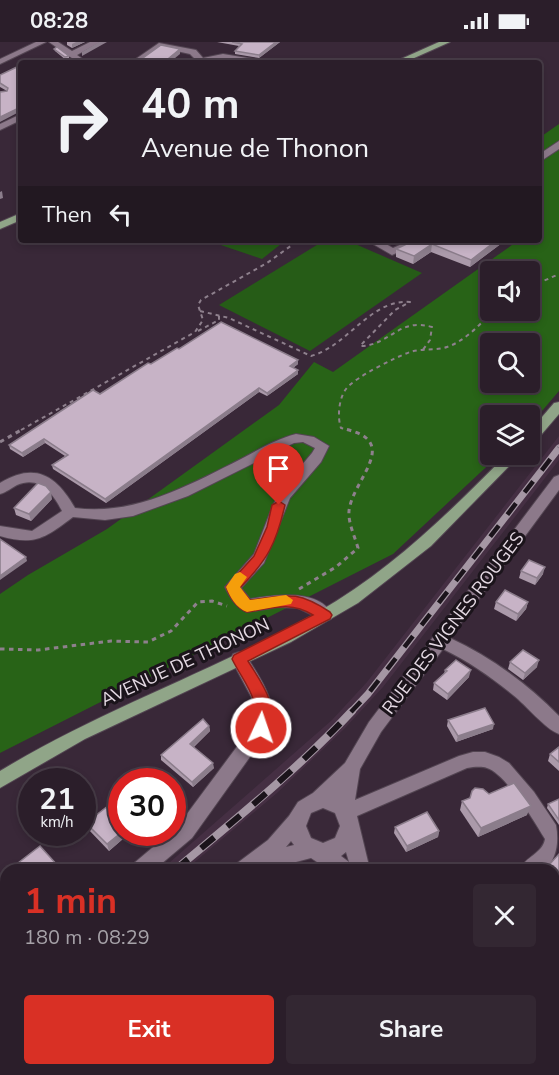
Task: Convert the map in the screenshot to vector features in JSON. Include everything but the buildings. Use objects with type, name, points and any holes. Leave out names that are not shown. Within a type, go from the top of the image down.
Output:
[{"type":"main road","points":[[403,60],[446,42]]},
{"type":"main road","points":[[0,226],[18,217]]},
{"type":"main road","points":[[540,428],[559,406]]},
{"type":"main road","name":"AVENUE DE THONON","points":[[0,780],[91,726],[239,659],[325,615],[389,574],[425,546],[504,465]]},
{"type":"street","points":[[0,62],[42,42]]},
{"type":"street","points":[[53,42],[79,60]]},
{"type":"street","points":[[71,55],[96,42]]},
{"type":"street","points":[[139,60],[164,44],[193,52],[197,60]]},
{"type":"street","points":[[0,52],[13,56]]},
{"type":"street","points":[[207,60],[224,56],[250,59]]},
{"type":"street","points":[[0,128],[18,119]]},
{"type":"street","points":[[542,157],[559,144]]},
{"type":"street","points":[[376,243],[392,252],[413,243]]},
{"type":"street","points":[[0,531],[22,538],[38,537],[70,512],[94,515],[116,514],[157,501],[283,443],[299,437],[312,440],[322,446],[319,455],[287,491],[279,505],[274,527],[260,559],[233,587],[237,596],[247,606],[287,600],[304,602],[325,615]]},
{"type":"street","points":[[0,489],[12,480],[27,475],[41,478],[54,487],[70,512]]},
{"type":"street","name":"RUE DES VIGNES ROUGES","points":[[316,802],[351,768],[375,727],[557,488]]},
{"type":"street","points":[[440,640],[478,661],[538,706],[559,727]]},
{"type":"street","points":[[147,864],[189,827],[261,728],[265,714],[263,699],[239,659]]},
{"type":"street","points":[[345,811],[465,761],[489,760],[509,774],[554,838],[553,848],[536,864]]},
{"type":"street","name":"RUE DES VIGNES ROUGES","points":[[345,811],[351,768]]},
{"type":"street","points":[[252,864],[275,846],[296,822],[303,809],[316,802],[332,803],[345,811],[351,821],[351,832],[359,864]]},
{"type":"street","points":[[296,822],[298,836],[335,864]]},
{"type":"street","points":[[262,864],[315,850],[337,849],[346,842],[351,832]]},
{"type":"path","points":[[0,442],[190,336],[202,324],[199,303],[204,298],[267,263],[295,243]]},
{"type":"path","points":[[540,283],[559,274]]},
{"type":"path","points":[[200,311],[239,322],[311,356],[317,356],[391,301],[406,300],[410,302],[395,310],[360,346],[374,344],[408,323],[417,322],[432,327],[430,340],[422,351]]},
{"type":"path","points":[[195,332],[219,320],[219,316]]},
{"type":"path","points":[[287,600],[306,583],[336,567],[358,548],[349,512],[370,465],[373,449],[363,433],[341,428],[338,419],[345,390],[353,382],[391,360],[411,352],[446,347],[483,321]]},
{"type":"path","points":[[0,649],[38,650],[111,641],[148,642],[171,631],[198,602],[212,601],[226,606],[247,606]]},
{"type":"shaded area","points":[[559,436],[559,460],[383,687],[345,728],[277,793],[192,864],[168,864],[332,720],[367,682],[536,465],[540,465],[540,460]]},
{"type":"green space","points":[[559,124],[559,391],[540,413],[540,405],[480,405],[480,465],[488,465],[393,554],[0,753],[0,594],[107,529],[279,405],[314,362],[333,372],[480,268],[480,321],[540,321],[540,261],[489,261],[515,243],[542,243],[542,136]]},
{"type":"green space","points":[[215,243],[282,243],[262,259]]},
{"type":"green space","points":[[320,243],[353,243],[422,273],[310,351],[219,305]]},
{"type":"railway","points":[[351,712],[368,694],[559,448]]},
{"type":"railway","points":[[182,864],[244,813],[351,712]]},
{"type":"slow traffic","points":[[240,577],[233,587],[237,596],[247,606],[286,600]]},
{"type":"route","points":[[261,728],[265,714],[263,699],[239,659],[325,615],[304,602],[296,601],[275,601],[247,606],[237,596],[233,587],[241,576],[260,559],[274,527],[279,505]]}]
